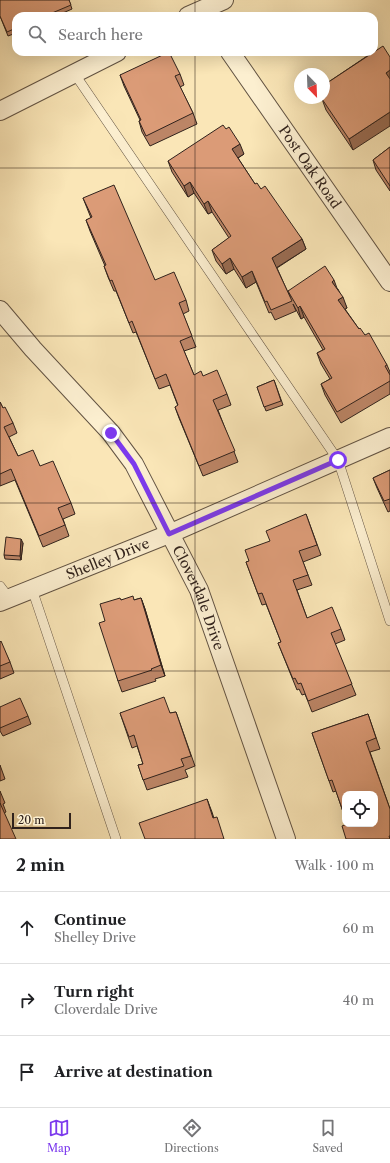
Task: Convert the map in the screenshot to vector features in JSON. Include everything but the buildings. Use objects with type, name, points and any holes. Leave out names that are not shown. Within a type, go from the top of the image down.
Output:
[{"type":"street","points":[[202,12],[224,0]]},
{"type":"street","points":[[0,110],[108,56]]},
{"type":"street","name":"Post Oak Road","points":[[233,56],[390,282]]},
{"type":"street","name":"Cloverdale Drive","points":[[0,310],[33,349],[111,433],[134,464],[199,590],[286,839]]},
{"type":"street","name":"Shelley Drive","points":[[3,596],[32,589],[169,534],[390,437]]},
{"type":"lane","points":[[74,73],[338,460],[390,621]]},
{"type":"lane","points":[[32,589],[116,839]]},
{"type":"route","points":[[111,433],[134,464],[169,534],[338,460]]}]
